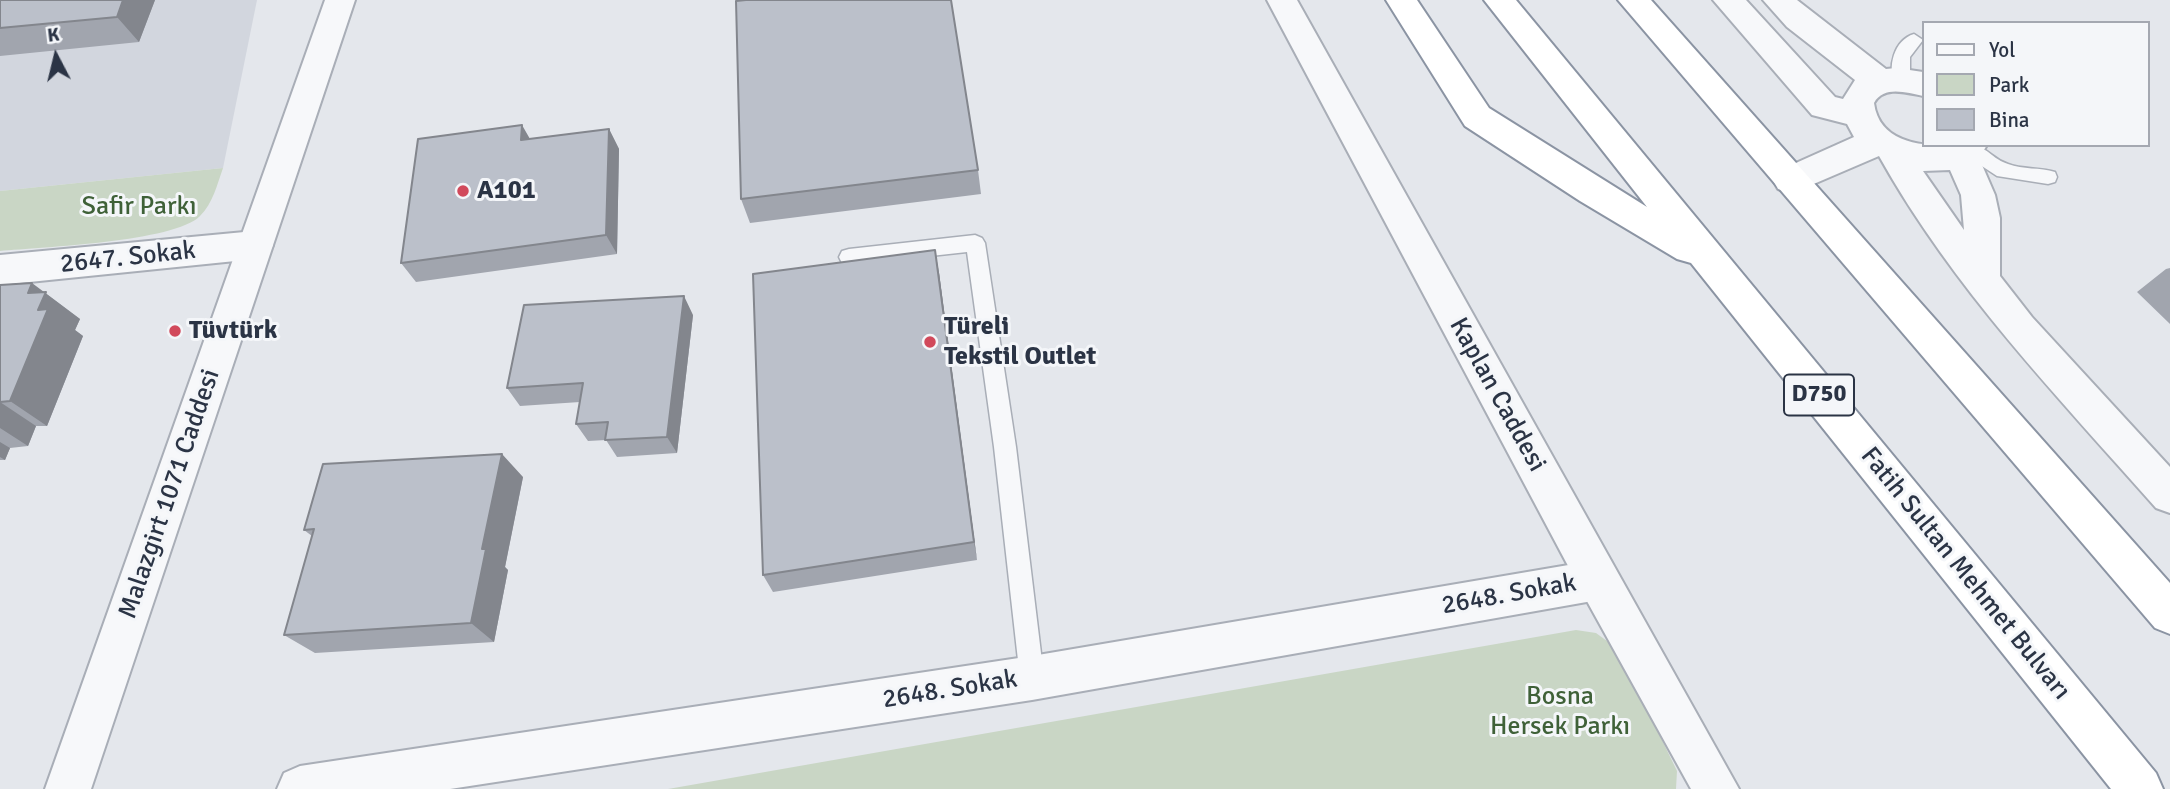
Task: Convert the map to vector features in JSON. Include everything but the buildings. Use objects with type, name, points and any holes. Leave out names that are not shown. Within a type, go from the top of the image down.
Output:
[{"type":"highway","points":[[1401,0],[1477,117],[1592,192],[1710,260]]},
{"type":"highway","name":"Fatih Sultan Mehmet Bulvarı","points":[[1499,0],[2140,789]]},
{"type":"highway","points":[[1633,0],[2170,614]]},
{"type":"street","name":"Malazgirt 1071 Caddesi","points":[[68,789],[340,0]]},
{"type":"street","name":"Kaplan Caddesi","points":[[1282,0],[1598,580],[1716,789]]},
{"type":"street","points":[[1728,0],[1824,106],[1876,136],[1930,160],[1947,159],[1966,149],[1980,206],[1982,277]]},
{"type":"street","points":[[1778,0],[1798,19],[1901,81]]},
{"type":"street","points":[[1901,81],[1867,86],[1859,94],[1856,104],[1876,136],[1928,210],[2019,328],[2170,495]]},
{"type":"street","points":[[1790,180],[1876,136]]},
{"type":"street","name":"2647. Sokak","points":[[0,270],[255,245]]},
{"type":"street","name":"2648. Sokak","points":[[300,789],[1032,678],[1598,580]]},
{"type":"lane","points":[[1901,81],[1901,56],[1914,40]]},
{"type":"lane","points":[[1966,149],[2004,171],[2048,177]]},
{"type":"lane","points":[[849,257],[975,243],[1005,447],[1032,678]]},
{"type":"shaded area","points":[[0,0],[257,0],[223,168],[0,191]]},
{"type":"green space","name":"Safir Parkı","points":[[223,168],[208,205],[200,216],[186,225],[164,232],[106,242],[0,251],[0,191]]},
{"type":"green space","name":"Bosna Hersek Parkı","points":[[1576,630],[1596,633],[1618,649],[1677,771],[1676,789],[668,789]]},
{"type":"place","name":"A101","points":[[463,191]]},
{"type":"place","name":"Tüvtürk","points":[[175,331]]},
{"type":"place","name":"Türeli Tekstil Outlet","points":[[930,342]]}]
